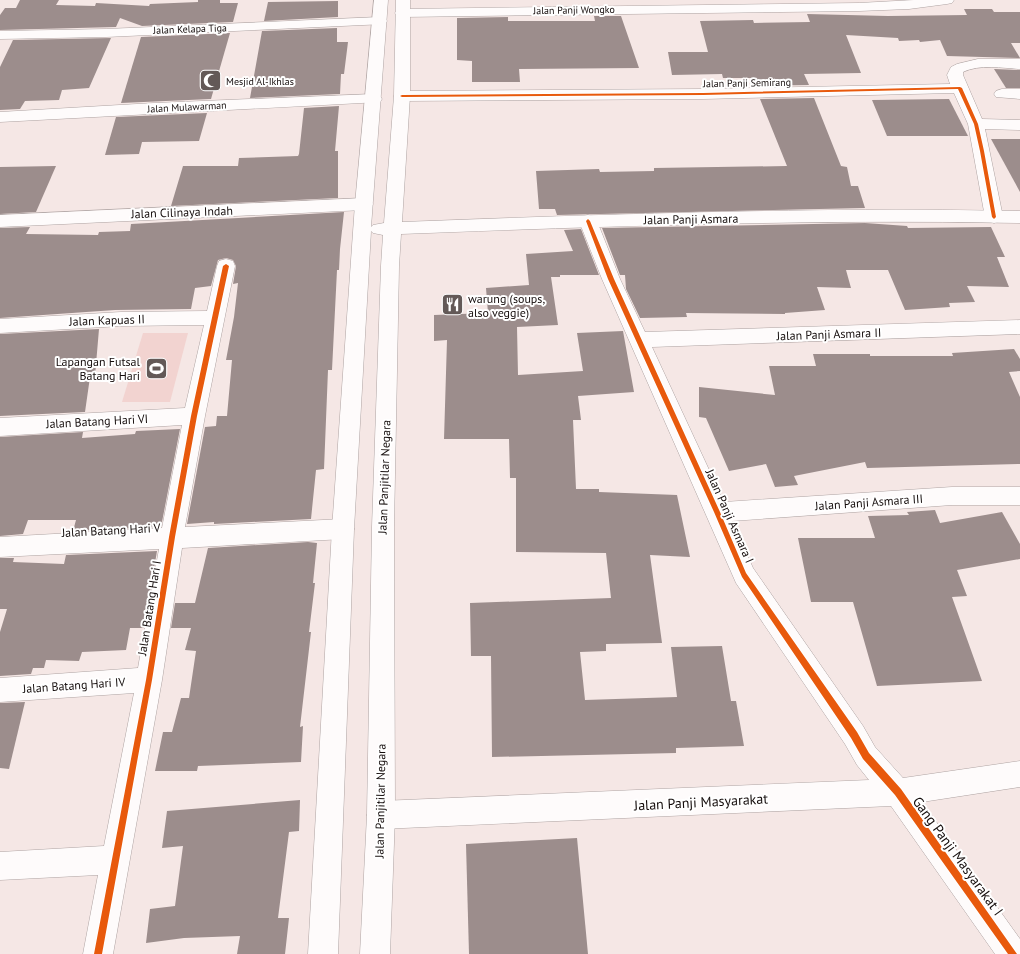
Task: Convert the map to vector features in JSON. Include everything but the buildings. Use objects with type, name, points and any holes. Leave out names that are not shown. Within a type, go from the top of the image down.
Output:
[{"type":"street","name":"Jalan Panji Wongko","points":[[402,7],[794,8],[909,5],[948,0]]},
{"type":"street","name":"Jalan Panjitilar Negara","points":[[376,954],[381,815],[383,527],[390,273],[402,96],[402,7]]},
{"type":"street","name":"Jalan Kelapa Tiga","points":[[0,35],[106,33],[381,10]]},
{"type":"street","points":[[323,954],[343,529],[362,230],[381,10]]},
{"type":"street","points":[[994,217],[976,124],[955,75],[956,70],[961,66],[970,64],[1020,64]]},
{"type":"street","name":"Jalan Panji Semirang","points":[[402,96],[711,93],[960,88]]},
{"type":"street","points":[[1002,94],[1020,94]]},
{"type":"street","name":"Jalan Mulawarman","points":[[0,117],[154,108],[374,99]]},
{"type":"street","points":[[976,124],[1020,125]]},
{"type":"street","name":"Jalan Cilinaya Indah","points":[[0,221],[364,204]]},
{"type":"street","name":"Jalan Panji Asmara","points":[[362,230],[588,221],[912,215],[1020,217]]},
{"type":"street","name":"Jalan Panji Asmara I","points":[[588,221],[610,279],[717,512],[744,575],[854,735],[866,756],[898,792]]},
{"type":"street","name":"Jalan Batang Hari I","points":[[98,954],[194,416],[226,266]]},
{"type":"street","name":"Jalan Kapuas II","points":[[0,326],[121,319],[215,318]]},
{"type":"street","name":"Jalan Panji Asmara II","points":[[638,340],[1020,328]]},
{"type":"street","name":"Jalan Batang Hari VI","points":[[0,427],[194,416]]},
{"type":"street","name":"Jalan Panji Asmara III","points":[[717,512],[952,496],[1020,496]]},
{"type":"street","name":"Jalan Batang Hari V","points":[[0,547],[343,529]]},
{"type":"street","name":"Jalan Batang Hari IV","points":[[0,690],[148,680]]},
{"type":"street","name":"Jalan Panji Masyarakat","points":[[381,815],[898,792],[1020,774]]},
{"type":"street","name":"Gang Panji Masyarakat I","points":[[898,792],[1013,954]]},
{"type":"street","points":[[0,866],[115,860]]},
{"type":"shaded area","name":"Lapangan Futsal Batang Hari","points":[[143,333],[188,333],[170,402],[122,402]]},
{"type":"cycle path","points":[[402,96],[703,94],[960,88],[976,124],[994,217]]},
{"type":"cycle path","points":[[588,221],[611,279],[744,575],[854,735],[866,756],[898,792],[1013,954]]},
{"type":"cycle path","points":[[98,954],[149,680],[172,537],[194,416],[226,266]]},
{"type":"place","name":"Mesjid Al-Ikhlas","points":[[211,81]]},
{"type":"place","name":"warung (soups, also veggie)","points":[[452,305]]},
{"type":"place","name":"Lapangan Futsal Batang Hari","points":[[156,368]]}]
